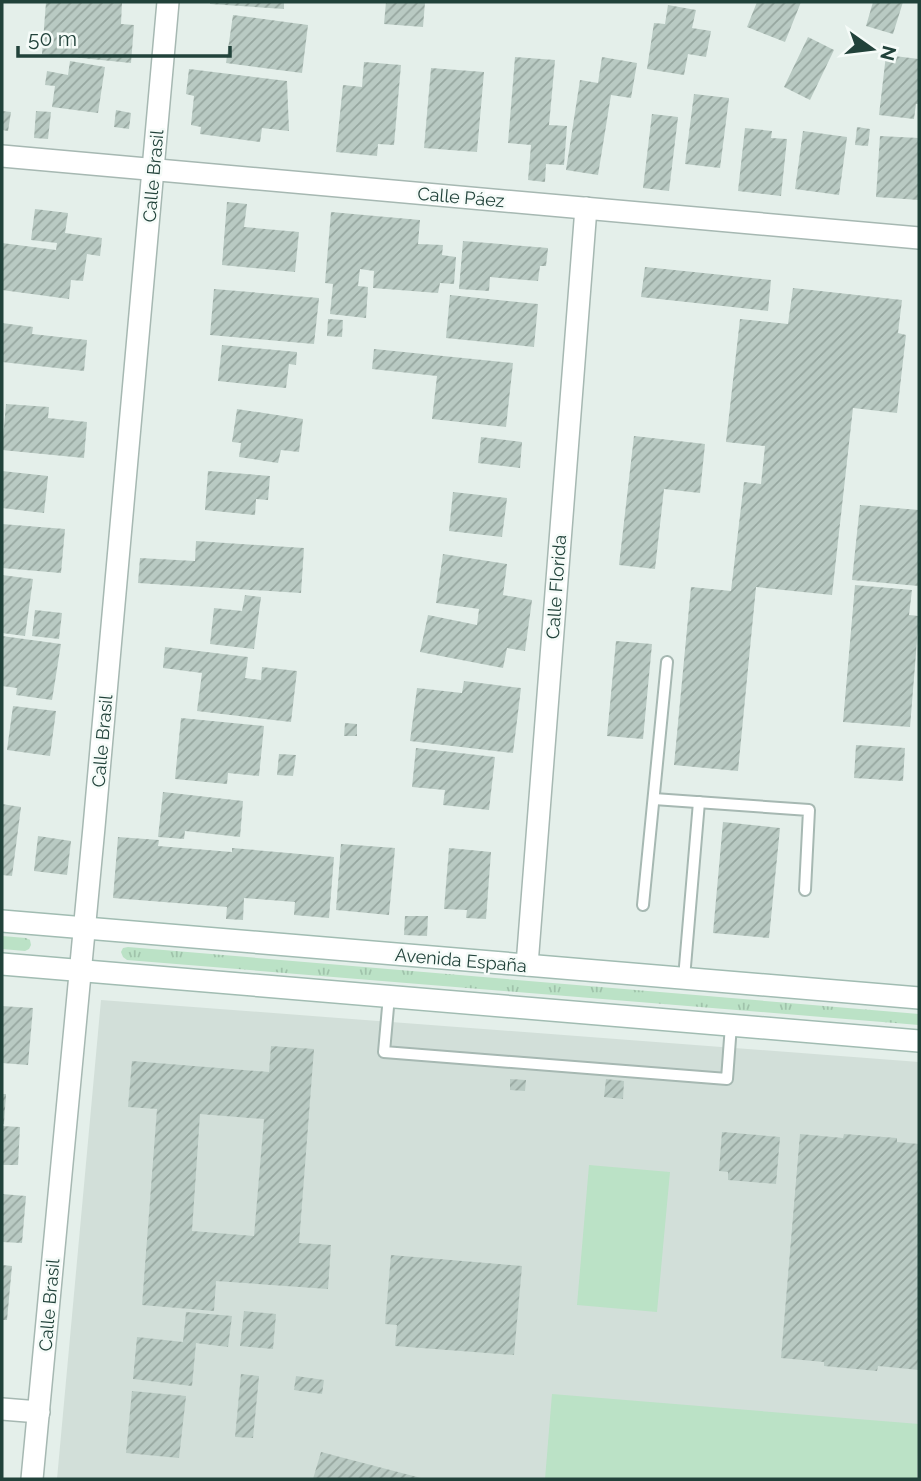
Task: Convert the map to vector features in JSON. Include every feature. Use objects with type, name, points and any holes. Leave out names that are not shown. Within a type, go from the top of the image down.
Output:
[{"type":"street","name":"Calle Brasil","points":[[32,1479],[85,929],[168,2]]},
{"type":"street","name":"Calle Páez","points":[[2,156],[919,239]]},
{"type":"street","name":"Calle Florida","points":[[527,965],[586,208]]},
{"type":"street","name":"Avenida España","points":[[2,921],[919,998]]},
{"type":"street","points":[[2,964],[919,1041]]},
{"type":"street","points":[[2,1409],[39,1412]]},
{"type":"lane","points":[[643,905],[667,662]]},
{"type":"lane","points":[[654,799],[809,810],[805,890]]},
{"type":"lane","points":[[684,978],[699,802]]},
{"type":"lane","points":[[389,996],[384,1052],[727,1079],[731,1025]]},
{"type":"shaded area","points":[[101,1000],[919,1062],[919,1479],[57,1479]]},
{"type":"green space","points":[[2,936],[26,938],[31,945],[25,951],[2,949]]},
{"type":"green space","points":[[128,947],[919,1014],[919,1025],[127,960],[121,952]]},
{"type":"green space","points":[[589,1165],[670,1172],[657,1312],[577,1305]]},
{"type":"green space","points":[[552,1394],[919,1424],[917,1479],[545,1479]]},
{"type":"building","points":[[46,2],[122,2],[121,24],[134,25],[131,63],[42,54]]},
{"type":"building","points":[[284,2],[284,9],[210,4]]},
{"type":"building","points":[[386,2],[425,2],[423,27],[384,24]]},
{"type":"building","points":[[757,2],[801,2],[785,42],[747,27]]},
{"type":"building","points":[[873,2],[903,2],[893,34],[866,26]]},
{"type":"building","points":[[668,5],[696,10],[692,28],[711,31],[706,57],[688,54],[684,75],[647,69],[654,23],[665,24]]},
{"type":"building","points":[[233,15],[308,25],[302,73],[226,63]]},
{"type":"building","points":[[808,37],[834,50],[810,100],[784,87]]},
{"type":"building","points":[[886,55],[919,59],[919,104],[916,104],[914,119],[879,115]]},
{"type":"building","points":[[515,57],[555,60],[549,125],[567,126],[564,165],[546,164],[545,182],[528,180],[531,145],[508,143]]},
{"type":"building","points":[[602,57],[637,63],[631,98],[611,95],[598,175],[566,170],[580,80],[598,83]]},
{"type":"building","points":[[70,61],[105,67],[98,113],[52,107],[55,86],[45,85],[47,71],[68,75]]},
{"type":"building","points":[[364,62],[401,65],[394,145],[378,144],[377,156],[336,152],[343,85],[362,87]]},
{"type":"building","points":[[431,68],[484,72],[477,152],[424,148]]},
{"type":"building","points":[[189,69],[287,81],[289,131],[262,128],[260,142],[200,134],[201,127],[191,125],[194,96],[186,94]]},
{"type":"building","points":[[694,94],[729,98],[720,168],[685,164]]},
{"type":"building","points":[[116,110],[131,113],[129,129],[114,127]]},
{"type":"building","points":[[2,111],[11,112],[8,131],[2,130]]},
{"type":"building","points":[[36,111],[51,112],[48,139],[34,138]]},
{"type":"building","points":[[652,114],[678,117],[669,191],[643,188]]},
{"type":"building","points":[[857,127],[870,129],[868,146],[855,145]]},
{"type":"building","points":[[745,128],[772,131],[771,138],[787,139],[781,196],[738,191]]},
{"type":"building","points":[[803,131],[847,137],[839,195],[795,189]]},
{"type":"building","points":[[880,136],[919,138],[919,200],[876,197]]},
{"type":"building","points":[[227,202],[247,204],[244,227],[299,232],[295,272],[222,265]]},
{"type":"building","points":[[35,209],[68,213],[65,233],[102,238],[100,256],[87,254],[83,281],[71,280],[69,299],[2,290],[2,243],[56,250],[57,243],[31,240]]},
{"type":"building","points":[[331,212],[420,220],[418,244],[443,245],[442,255],[456,257],[454,284],[440,283],[438,293],[373,288],[374,271],[360,269],[358,286],[368,287],[366,318],[330,314],[333,284],[325,283]]},
{"type":"building","points":[[463,241],[548,248],[546,266],[540,266],[538,281],[490,277],[489,291],[459,289]]},
{"type":"building","points":[[645,267],[771,280],[768,311],[641,297]]},
{"type":"building","points":[[793,288],[902,300],[898,333],[906,335],[897,413],[853,408],[832,595],[756,587],[738,771],[674,765],[691,587],[731,591],[744,482],[761,484],[765,446],[726,442],[740,319],[788,324]]},
{"type":"building","points":[[214,289],[319,298],[314,344],[210,335]]},
{"type":"building","points":[[450,295],[538,304],[534,347],[446,338]]},
{"type":"building","points":[[328,319],[343,320],[342,337],[327,336]]},
{"type":"building","points":[[2,323],[33,327],[32,334],[87,340],[84,371],[2,362]]},
{"type":"building","points":[[222,345],[297,352],[296,365],[289,364],[286,388],[218,381]]},
{"type":"building","points":[[374,349],[513,363],[506,427],[432,419],[437,376],[372,369]]},
{"type":"building","points":[[6,404],[49,407],[48,418],[87,422],[84,458],[2,450]]},
{"type":"building","points":[[237,409],[303,419],[299,452],[281,450],[278,463],[239,457],[241,443],[232,442]]},
{"type":"building","points":[[634,436],[705,444],[700,493],[664,489],[655,569],[619,565]]},
{"type":"building","points":[[481,437],[522,442],[520,468],[478,463]]},
{"type":"building","points":[[2,471],[48,476],[44,513],[2,508]]},
{"type":"building","points":[[208,471],[270,476],[268,500],[256,499],[255,515],[205,510]]},
{"type":"building","points":[[453,492],[507,498],[502,537],[449,531]]},
{"type":"building","points":[[860,505],[919,510],[919,586],[852,580]]},
{"type":"building","points":[[2,524],[65,529],[61,573],[2,568]]},
{"type":"building","points":[[196,541],[304,548],[301,593],[138,583],[140,558],[195,561]]},
{"type":"building","points":[[443,554],[507,564],[503,595],[532,600],[525,651],[507,648],[503,668],[420,652],[428,615],[477,625],[479,609],[436,603]]},
{"type":"building","points":[[2,575],[33,579],[25,636],[2,633]]},
{"type":"building","points":[[855,585],[912,590],[909,615],[919,616],[910,727],[843,722]]},
{"type":"building","points":[[245,595],[261,597],[254,649],[210,644],[214,608],[242,611]]},
{"type":"building","points":[[35,610],[62,613],[59,639],[32,636]]},
{"type":"building","points":[[2,636],[61,644],[52,700],[16,695],[17,688],[2,686]]},
{"type":"building","points":[[616,641],[652,644],[643,739],[607,736]]},
{"type":"building","points":[[165,647],[248,657],[245,678],[261,680],[262,667],[297,671],[291,722],[197,711],[202,673],[163,668]]},
{"type":"building","points":[[464,681],[521,688],[513,753],[410,741],[417,688],[462,693]]},
{"type":"building","points":[[13,706],[56,711],[50,756],[7,750]]},
{"type":"building","points":[[181,718],[264,726],[259,776],[228,773],[227,784],[175,779]]},
{"type":"building","points":[[345,723],[357,724],[357,736],[344,736]]},
{"type":"building","points":[[856,745],[905,748],[903,781],[854,778]]},
{"type":"building","points":[[416,748],[495,757],[489,810],[443,805],[445,790],[412,787]]},
{"type":"building","points":[[279,754],[296,755],[293,776],[277,775]]},
{"type":"building","points":[[163,792],[243,801],[240,837],[185,831],[184,839],[158,837]]},
{"type":"building","points":[[2,804],[21,807],[12,876],[2,875]]},
{"type":"building","points":[[723,822],[780,828],[769,938],[713,933]]},
{"type":"building","points":[[38,836],[71,841],[67,875],[34,871]]},
{"type":"building","points":[[118,837],[159,840],[158,846],[232,852],[232,848],[334,857],[329,918],[294,915],[295,902],[244,898],[243,920],[226,919],[227,907],[113,898]]},
{"type":"building","points":[[341,844],[395,848],[389,915],[336,910]]},
{"type":"building","points":[[449,848],[491,852],[486,919],[466,918],[467,910],[444,909]]},
{"type":"building","points":[[405,916],[428,916],[427,936],[404,935]]},
{"type":"building","points":[[2,1006],[33,1008],[28,1065],[2,1063]]},
{"type":"building","points":[[271,1046],[314,1049],[299,1243],[331,1245],[328,1289],[216,1281],[214,1311],[142,1305],[157,1109],[128,1107],[132,1061],[269,1072]],"holes":[[[200,1114],[264,1119],[254,1236],[192,1231]]]},
{"type":"building","points":[[510,1079],[526,1080],[525,1091],[510,1090]]},
{"type":"building","points":[[606,1079],[624,1081],[623,1099],[604,1097]]},
{"type":"building","points":[[2,1094],[6,1094],[4,1124],[2,1124]]},
{"type":"building","points":[[2,1126],[20,1127],[18,1165],[2,1165]]},
{"type":"building","points":[[722,1132],[780,1137],[776,1184],[728,1180],[728,1172],[719,1171]]},
{"type":"building","points":[[800,1134],[843,1138],[844,1134],[897,1138],[897,1142],[919,1144],[919,1370],[878,1366],[877,1371],[824,1366],[824,1362],[781,1358]]},
{"type":"building","points":[[2,1194],[26,1196],[22,1243],[2,1242]]},
{"type":"building","points":[[391,1255],[522,1266],[514,1355],[395,1346],[397,1325],[385,1324]]},
{"type":"building","points":[[2,1265],[12,1266],[7,1320],[2,1320]]},
{"type":"building","points":[[244,1311],[276,1314],[273,1349],[240,1346]]},
{"type":"building","points":[[186,1312],[232,1316],[228,1347],[196,1343],[192,1386],[133,1379],[137,1337],[183,1342]]},
{"type":"building","points":[[241,1374],[259,1376],[253,1438],[235,1437]]},
{"type":"building","points":[[296,1376],[324,1380],[322,1394],[294,1390]]},
{"type":"building","points":[[132,1391],[186,1396],[179,1458],[126,1453]]},
{"type":"building","points":[[321,1452],[421,1478],[421,1479],[313,1479]]}]
